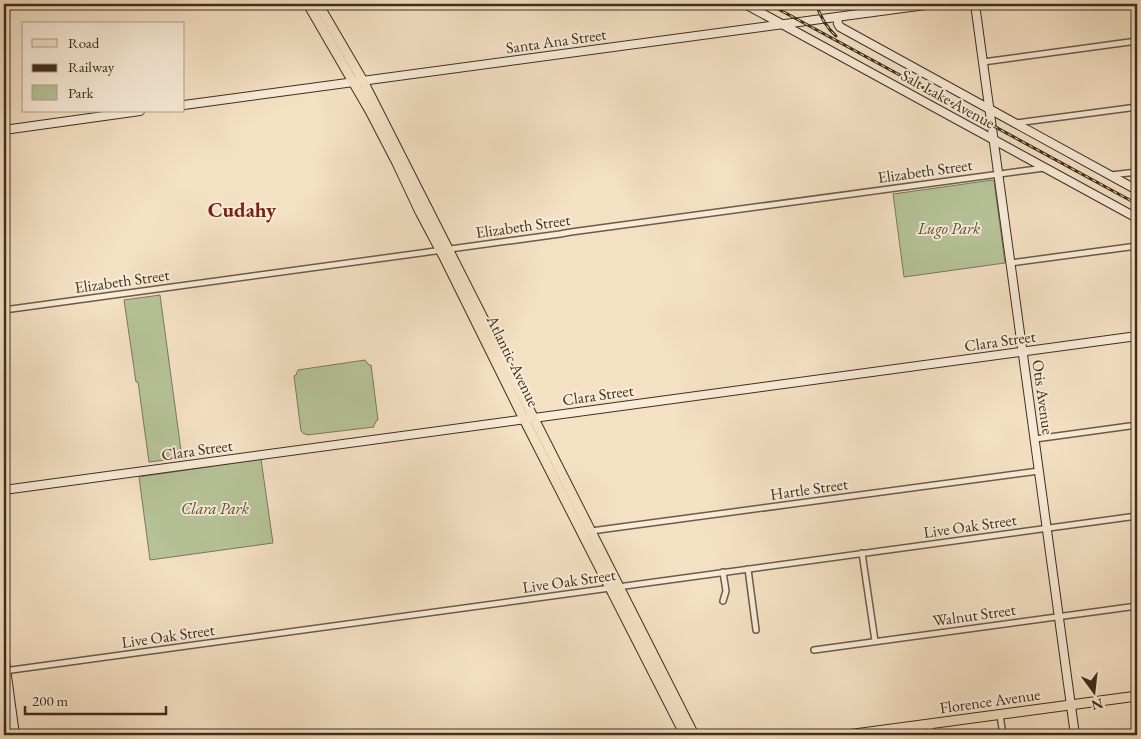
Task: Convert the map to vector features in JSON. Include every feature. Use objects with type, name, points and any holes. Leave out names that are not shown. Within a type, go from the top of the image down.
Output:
[{"type":"main road","name":"Atlantic Avenue","points":[[308,4],[359,82]]},
{"type":"main road","name":"Atlantic Avenue","points":[[318,4],[359,82],[373,117],[420,212],[445,250],[614,587],[685,735]]},
{"type":"main road","name":"Atlantic Avenue","points":[[614,587],[694,735]]},
{"type":"main road","name":"Florence Avenue","points":[[847,735],[1137,696]]},
{"type":"street","name":"Salt Lake Avenue","points":[[745,4],[1137,218]]},
{"type":"street","name":"Santa Ana Street","points":[[185,105],[932,4]]},
{"type":"street","name":"Otis Avenue","points":[[975,4],[1075,735]]},
{"type":"street","name":"Salt Lake Avenue","points":[[837,17],[840,27],[1137,190]]},
{"type":"street","points":[[983,62],[1137,41]]},
{"type":"street","points":[[1016,123],[1137,106]]},
{"type":"street","points":[[4,130],[133,112]]},
{"type":"street","name":"Elizabeth Street","points":[[4,310],[1046,168]]},
{"type":"street","points":[[1111,176],[1137,172]]},
{"type":"street","points":[[1010,263],[1137,246]]},
{"type":"street","name":"Clara Street","points":[[4,490],[1137,336]]},
{"type":"street","points":[[1035,439],[1137,425]]},
{"type":"street","name":"Hartle Street","points":[[587,533],[1039,470]]},
{"type":"street","name":"Live Oak Street","points":[[5,670],[1137,516]]},
{"type":"street","points":[[862,553],[875,641]]},
{"type":"street","points":[[748,569],[756,630]]},
{"type":"street","points":[[723,572],[726,592],[723,601]]},
{"type":"street","name":"Walnut Street","points":[[814,650],[1137,606]]},
{"type":"street","points":[[4,654],[15,735]]},
{"type":"street","points":[[1000,714],[1003,735]]},
{"type":"street","points":[[930,724],[932,735]]},
{"type":"green space","name":"Lugo Park","points":[[993,180],[1005,263],[904,277],[893,194]]},
{"type":"green space","points":[[160,295],[182,458],[149,462],[124,300]]},
{"type":"green space","points":[[365,360],[371,365],[378,420],[374,427],[304,434],[301,431],[294,376],[298,370]]},
{"type":"green space","name":"Clara Park","points":[[261,459],[273,543],[150,560],[139,477]]},
{"type":"railway","points":[[769,4],[1137,204]]},
{"type":"railway","points":[[816,4],[819,13],[836,36]]},
{"type":"district","name":"Cudahy","points":[[242,209]]}]
